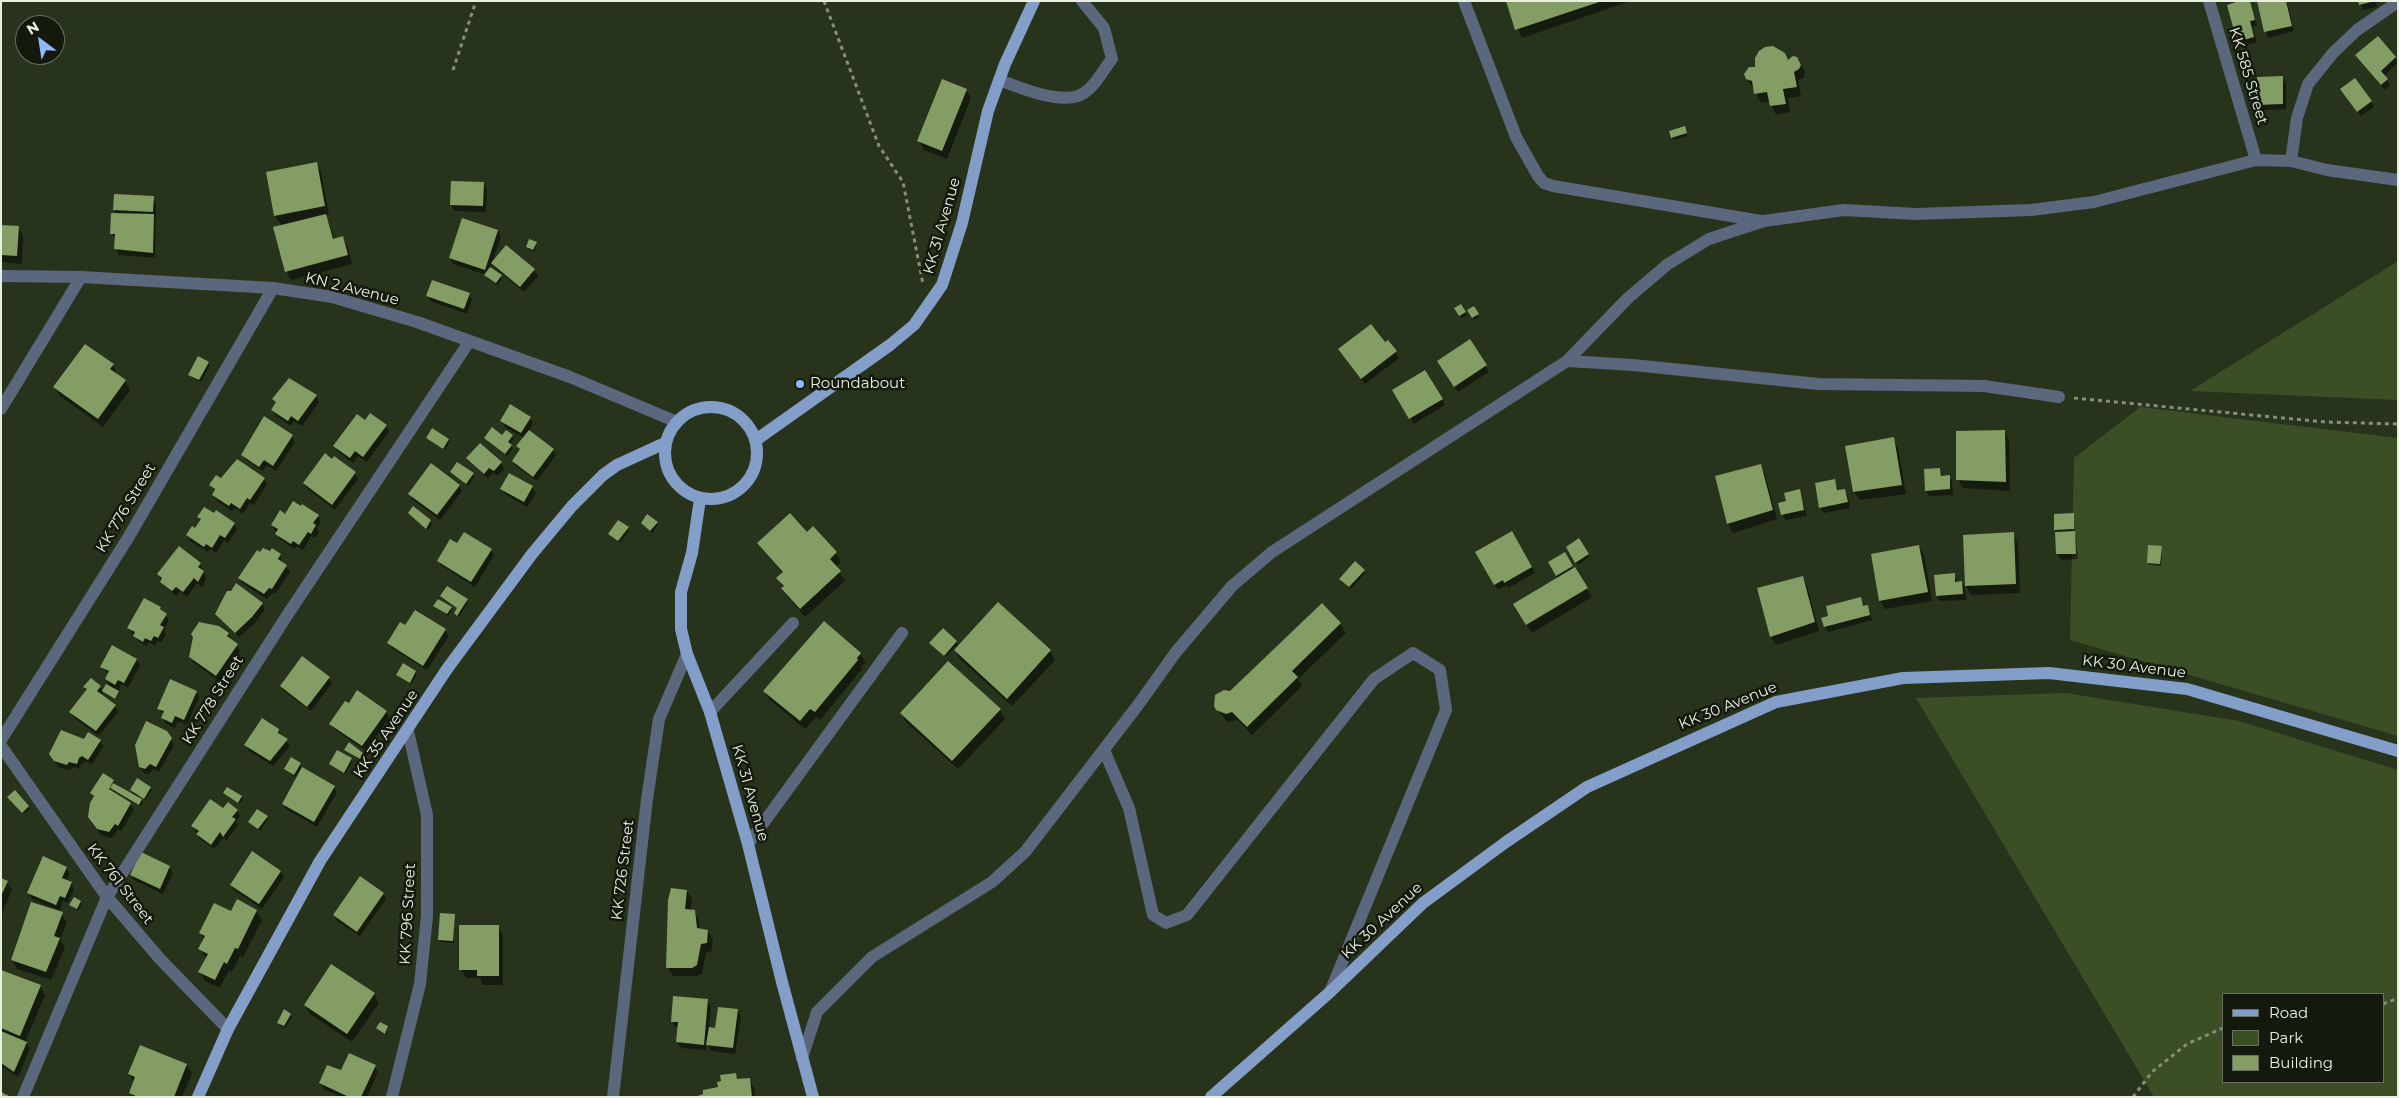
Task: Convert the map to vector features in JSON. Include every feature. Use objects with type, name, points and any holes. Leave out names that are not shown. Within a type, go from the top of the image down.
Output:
[{"type":"main road","name":"KK 31 Avenue","points":[[756,440],[890,345],[914,325],[942,285],[962,223],[988,111],[999,80],[1034,1]]},
{"type":"main road","points":[[722,408],[743,419],[756,440],[756,464],[745,485],[724,498],[700,499],[679,488],[671,478],[666,467],[666,443],[677,422],[686,414],[698,409],[722,408]]},
{"type":"main road","name":"KK 35 Avenue","points":[[198,1097],[228,1030],[320,861],[448,669],[532,554],[572,506],[603,475],[617,465],[666,443]]},
{"type":"main road","name":"KK 31 Avenue","points":[[700,499],[692,552],[680,607],[681,629],[687,654],[710,712],[748,844],[802,1058],[814,1097]]},
{"type":"main road","name":"KK 30 Avenue","points":[[1212,1097],[1330,992],[1423,902],[1506,842],[1587,787],[1776,702],[1903,678],[2049,673],[2187,689],[2398,751]]},
{"type":"street","points":[[999,80],[1046,97],[1078,96],[1094,84],[1112,59],[1104,28],[1082,1]]},
{"type":"street","points":[[1464,1],[1516,137],[1544,183],[1764,221]]},
{"type":"street","name":"KK 585 Street","points":[[2209,1],[2256,160]]},
{"type":"street","points":[[2291,160],[2297,118],[2308,84],[2333,53],[2356,30],[2398,2]]},
{"type":"street","points":[[802,1058],[812,1024],[820,1007],[872,957],[992,882],[1025,852],[1104,750],[1176,652],[1226,593],[1272,552],[1567,361],[1628,298],[1668,264],[1709,239],[1764,221],[1844,210],[1916,214],[2031,210],[2094,202],[2256,160],[2291,160],[2327,170],[2398,180]]},
{"type":"street","name":"KN 2 Avenue","points":[[1,276],[81,277],[273,288],[332,297],[416,322],[570,377],[677,422]]},
{"type":"street","points":[[1,409],[81,277]]},
{"type":"street","name":"KK 776 Street","points":[[1,740],[128,538],[273,288]]},
{"type":"street","name":"KK 778 Street","points":[[23,1097],[107,897],[286,617],[469,342]]},
{"type":"street","points":[[1567,361],[1632,365],[1818,384],[1984,386],[2059,397]]},
{"type":"street","points":[[710,712],[793,623]]},
{"type":"street","points":[[748,844],[902,633]]},
{"type":"street","points":[[1104,750],[1129,808],[1153,915],[1166,923],[1188,915],[1374,679],[1413,653],[1440,670],[1446,710],[1330,992]]},
{"type":"street","name":"KK 726 Street","points":[[613,1097],[647,799],[659,719],[687,654]]},
{"type":"street","name":"KK 796 Street","points":[[392,1097],[420,984],[427,916],[427,816],[408,731]]},
{"type":"street","name":"KK 761 Street","points":[[1,746],[107,897],[160,959],[228,1030]]},
{"type":"path","points":[[453,70],[476,1]]},
{"type":"path","points":[[824,1],[879,146],[903,182],[927,308]]},
{"type":"path","points":[[2059,397],[2325,422],[2398,424]]},
{"type":"path","points":[[2384,1004],[2398,998]]},
{"type":"path","points":[[2133,1097],[2152,1072],[2186,1044],[2222,1028]]},
{"type":"green space","points":[[2398,261],[2398,400],[2190,391]]},
{"type":"green space","points":[[2140,407],[2398,438],[2398,736],[2070,640],[2074,458]]},
{"type":"green space","points":[[2066,693],[2239,721],[2398,770],[2398,1097],[2154,1097],[1916,698]]},
{"type":"building","points":[[1506,1],[1599,1],[1599,2],[1515,30]]},
{"type":"building","points":[[2239,1],[2250,1],[2255,20],[2250,21],[2254,37],[2237,42],[2227,5]]},
{"type":"building","points":[[2257,1],[2286,1],[2292,26],[2264,32]]},
{"type":"building","points":[[2358,1],[2371,1],[2371,2],[2359,5]]},
{"type":"building","points":[[2378,36],[2396,57],[2381,71],[2388,79],[2381,85],[2355,55]]},
{"type":"building","points":[[1773,46],[1785,53],[1788,60],[1793,56],[1797,57],[1801,65],[1794,72],[1797,87],[1783,89],[1786,104],[1770,106],[1767,92],[1754,94],[1752,81],[1746,79],[1744,74],[1749,67],[1755,67],[1755,58],[1759,51],[1765,47]]},
{"type":"building","points":[[2283,76],[2283,104],[2257,105],[2257,77]]},
{"type":"building","points":[[2355,78],[2372,101],[2357,112],[2340,89]]},
{"type":"building","points":[[942,79],[967,89],[942,151],[917,141]]},
{"type":"building","points":[[1685,126],[1687,133],[1671,138],[1669,131]]},
{"type":"building","points":[[317,162],[325,206],[274,216],[266,172]]},
{"type":"building","points":[[451,181],[484,182],[483,206],[450,205]]},
{"type":"building","points":[[114,194],[154,196],[153,212],[113,210]]},
{"type":"building","points":[[111,213],[154,214],[153,253],[114,249],[115,234],[110,234]]},
{"type":"building","points":[[326,214],[333,239],[343,236],[348,255],[285,272],[273,227]]},
{"type":"building","points":[[462,218],[498,230],[485,270],[449,258]]},
{"type":"building","points":[[1,225],[19,226],[17,256],[1,255]]},
{"type":"building","points":[[529,239],[537,242],[533,250],[526,247]]},
{"type":"building","points":[[506,245],[535,269],[520,287],[491,263]]},
{"type":"building","points":[[490,267],[502,275],[496,283],[484,275]]},
{"type":"building","points":[[432,280],[470,293],[464,309],[426,296]]},
{"type":"building","points":[[1461,304],[1466,312],[1459,316],[1454,308]]},
{"type":"building","points":[[1474,306],[1479,314],[1472,318],[1467,310]]},
{"type":"building","points":[[1371,324],[1385,342],[1388,340],[1397,351],[1361,379],[1338,349]]},
{"type":"building","points":[[1470,339],[1487,365],[1454,387],[1437,361]]},
{"type":"building","points":[[85,344],[114,364],[110,369],[126,380],[98,419],[53,387]]},
{"type":"building","points":[[198,356],[209,362],[199,380],[188,375]]},
{"type":"building","points":[[1425,370],[1443,399],[1409,419],[1392,390]]},
{"type":"building","points":[[289,378],[317,395],[298,421],[291,416],[288,421],[271,410],[276,402],[272,399]]},
{"type":"building","points":[[510,404],[531,417],[521,433],[500,421]]},
{"type":"building","points":[[370,413],[387,425],[363,457],[355,451],[350,458],[333,446],[357,414],[365,420]]},
{"type":"building","points":[[264,416],[293,435],[273,466],[264,460],[259,467],[241,455]]},
{"type":"building","points":[[492,427],[502,435],[506,430],[513,435],[508,442],[512,445],[505,454],[484,438]]},
{"type":"building","points":[[432,428],[449,439],[443,449],[426,438]]},
{"type":"building","points":[[529,430],[554,449],[533,477],[512,461],[520,449],[516,446]]},
{"type":"building","points":[[2005,430],[2006,482],[1956,480],[1956,431]]},
{"type":"building","points":[[1894,437],[1902,485],[1853,492],[1845,446]]},
{"type":"building","points":[[480,443],[502,462],[494,471],[489,468],[484,474],[466,458]]},
{"type":"building","points":[[325,453],[332,459],[334,456],[356,472],[332,505],[303,483]]},
{"type":"building","points":[[237,459],[265,478],[250,500],[247,498],[240,509],[231,503],[229,506],[212,495],[215,489],[209,485],[216,475],[221,478]]},
{"type":"building","points":[[457,462],[474,473],[466,484],[450,472]]},
{"type":"building","points":[[431,463],[460,485],[437,515],[408,494]]},
{"type":"building","points":[[1761,464],[1773,510],[1727,524],[1715,476]]},
{"type":"building","points":[[1940,468],[1941,476],[1950,475],[1950,489],[1925,491],[1924,469]]},
{"type":"building","points":[[509,473],[533,486],[524,502],[500,489]]},
{"type":"building","points":[[1835,479],[1837,490],[1845,489],[1848,502],[1819,508],[1815,483]]},
{"type":"building","points":[[1800,489],[1804,510],[1781,515],[1778,503],[1786,501],[1784,493]]},
{"type":"building","points":[[293,501],[301,506],[302,504],[319,515],[313,523],[316,525],[311,534],[308,532],[299,545],[293,541],[291,544],[275,534],[278,529],[271,525],[280,510],[285,514]]},
{"type":"building","points":[[413,506],[431,520],[426,529],[408,513]]},
{"type":"building","points":[[204,507],[214,513],[216,510],[235,523],[225,538],[220,535],[212,548],[206,544],[204,547],[186,535],[192,526],[195,528],[201,519],[197,517]]},
{"type":"building","points":[[790,513],[807,532],[813,526],[837,552],[830,559],[841,571],[800,609],[781,588],[784,586],[776,578],[783,572],[757,543]]},
{"type":"building","points":[[2074,513],[2074,529],[2054,530],[2054,514]]},
{"type":"building","points":[[647,514],[658,522],[650,531],[641,523]]},
{"type":"building","points":[[618,520],[629,527],[618,541],[608,534]]},
{"type":"building","points":[[1512,531],[1532,567],[1504,583],[1503,580],[1494,585],[1475,552]]},
{"type":"building","points":[[2075,531],[2076,554],[2056,554],[2055,532]]},
{"type":"building","points":[[464,532],[492,549],[471,582],[437,561],[450,539],[457,543]]},
{"type":"building","points":[[2014,532],[2016,584],[1965,586],[1963,535]]},
{"type":"building","points":[[1579,538],[1589,554],[1575,563],[1566,547]]},
{"type":"building","points":[[1919,545],[1928,592],[1879,601],[1871,554]]},
{"type":"building","points":[[2148,545],[2162,546],[2160,564],[2147,563]]},
{"type":"building","points":[[179,546],[201,563],[198,567],[204,571],[198,582],[194,578],[183,592],[176,587],[172,591],[160,582],[162,578],[157,574]]},
{"type":"building","points":[[263,548],[270,551],[272,548],[281,554],[278,559],[287,565],[272,589],[269,588],[264,594],[238,578],[257,550],[260,552]]},
{"type":"building","points":[[1565,552],[1573,566],[1556,576],[1548,562]]},
{"type":"building","points":[[1355,561],[1365,570],[1349,587],[1339,579]]},
{"type":"building","points":[[1575,567],[1588,588],[1526,625],[1513,604]]},
{"type":"building","points":[[1955,573],[1955,582],[1962,581],[1963,594],[1936,596],[1934,575]]},
{"type":"building","points":[[1803,576],[1815,622],[1770,637],[1757,588]]},
{"type":"building","points":[[236,583],[263,603],[252,617],[235,633],[215,614],[227,591],[231,591]]},
{"type":"building","points":[[447,586],[468,599],[457,616],[454,613],[457,608],[440,596]]},
{"type":"building","points":[[1861,597],[1863,606],[1868,605],[1870,615],[1824,627],[1821,618],[1828,616],[1826,606]]},
{"type":"building","points":[[144,598],[161,607],[160,609],[167,614],[160,625],[164,627],[158,638],[154,636],[151,641],[145,638],[143,642],[133,636],[135,632],[127,628]]},
{"type":"building","points":[[438,599],[452,607],[447,614],[433,606]]},
{"type":"building","points":[[998,602],[1051,650],[1007,699],[954,650]]},
{"type":"building","points":[[1322,603],[1341,623],[1292,671],[1298,677],[1247,727],[1232,712],[1226,714],[1216,710],[1214,706],[1215,695],[1224,690],[1230,691]]},
{"type":"building","points":[[415,610],[446,629],[423,666],[387,643],[400,622],[405,625]]},
{"type":"building","points":[[824,621],[861,653],[857,658],[858,660],[815,712],[810,709],[800,721],[763,691]]},
{"type":"building","points":[[199,622],[219,626],[229,633],[227,636],[238,644],[216,676],[189,657],[193,637],[191,634]]},
{"type":"building","points":[[943,628],[957,641],[944,656],[929,643]]},
{"type":"building","points":[[112,645],[137,659],[124,683],[118,680],[115,685],[105,679],[109,671],[100,667]]},
{"type":"building","points":[[302,656],[330,677],[307,707],[280,686]]},
{"type":"building","points":[[948,661],[1001,709],[952,761],[900,713]]},
{"type":"building","points":[[403,663],[416,671],[410,683],[396,675]]},
{"type":"building","points":[[91,678],[101,686],[97,691],[116,705],[96,731],[69,712],[87,689],[83,687]]},
{"type":"building","points":[[170,679],[197,691],[184,720],[175,716],[172,723],[161,718],[164,711],[157,709]]},
{"type":"building","points":[[106,684],[119,691],[115,699],[102,691]]},
{"type":"building","points":[[357,690],[387,711],[362,746],[329,724],[345,701],[349,703]]},
{"type":"building","points":[[262,718],[279,729],[278,733],[288,739],[270,761],[244,745]]},
{"type":"building","points":[[146,721],[167,731],[172,738],[156,767],[150,764],[145,769],[139,767],[135,745]]},
{"type":"building","points":[[61,730],[84,739],[88,732],[101,740],[88,760],[82,756],[77,764],[69,762],[67,765],[54,761],[49,754]]},
{"type":"building","points":[[349,742],[363,753],[360,759],[344,750]]},
{"type":"building","points":[[337,750],[352,758],[344,773],[329,764]]},
{"type":"building","points":[[291,757],[301,763],[294,775],[284,769]]},
{"type":"building","points":[[302,767],[335,786],[314,822],[282,804]]},
{"type":"building","points":[[103,773],[114,780],[109,789],[131,803],[118,826],[115,824],[109,832],[97,829],[88,817],[90,803],[94,796],[90,793]]},
{"type":"building","points":[[137,778],[151,787],[144,799],[130,790]]},
{"type":"building","points":[[113,783],[142,799],[139,805],[110,788]]},
{"type":"building","points":[[227,787],[242,796],[238,803],[223,793]]},
{"type":"building","points":[[15,790],[29,806],[22,813],[7,797]]},
{"type":"building","points":[[210,799],[223,808],[228,802],[238,810],[232,817],[236,819],[223,837],[220,832],[211,845],[196,834],[199,831],[191,826]]},
{"type":"building","points":[[257,809],[268,816],[258,829],[248,822]]},
{"type":"building","points":[[252,851],[281,871],[259,904],[230,885]]},
{"type":"building","points":[[141,852],[170,866],[160,889],[130,875]]},
{"type":"building","points":[[43,856],[67,867],[62,878],[72,882],[65,898],[60,896],[56,905],[27,893]]},
{"type":"building","points":[[360,876],[384,893],[357,932],[333,915]]},
{"type":"building","points":[[1,878],[8,881],[1,896]]},
{"type":"building","points":[[671,888],[687,890],[685,909],[695,910],[697,928],[708,930],[707,943],[701,944],[697,965],[692,968],[666,968],[668,900]]},
{"type":"building","points":[[74,897],[81,901],[77,909],[69,905]]},
{"type":"building","points":[[237,899],[257,910],[238,949],[235,948],[227,964],[224,962],[215,980],[198,972],[208,954],[198,949],[205,936],[199,933],[214,903],[231,911]]},
{"type":"building","points":[[31,902],[63,912],[54,936],[60,938],[46,972],[11,960]]},
{"type":"building","points":[[440,913],[455,914],[453,941],[438,940]]},
{"type":"building","points":[[459,925],[499,925],[499,976],[477,976],[477,970],[459,970]]},
{"type":"building","points":[[331,964],[375,993],[347,1034],[304,1005]]},
{"type":"building","points":[[1,970],[41,985],[20,1036],[1,1028]]},
{"type":"building","points":[[673,996],[708,999],[704,1045],[676,1042],[678,1022],[671,1022]]},
{"type":"building","points":[[718,1007],[738,1009],[733,1048],[706,1045],[709,1027],[715,1028]]},
{"type":"building","points":[[284,1009],[291,1014],[284,1026],[277,1023]]},
{"type":"building","points":[[380,1022],[388,1026],[385,1034],[376,1028]]},
{"type":"building","points":[[1,1031],[27,1042],[14,1072],[1,1063]]},
{"type":"building","points":[[140,1045],[187,1064],[174,1097],[138,1097],[129,1093],[135,1077],[128,1074]]},
{"type":"building","points":[[349,1053],[376,1065],[361,1097],[349,1097],[319,1083],[327,1065],[341,1070]]},
{"type":"building","points":[[736,1073],[737,1079],[750,1078],[752,1097],[695,1097],[703,1094],[703,1090],[718,1087],[717,1082],[721,1081],[720,1075]]},
{"type":"building","points":[[1,1092],[11,1097],[1,1097]]},
{"type":"place","name":"Roundabout","points":[[800,384]]}]
